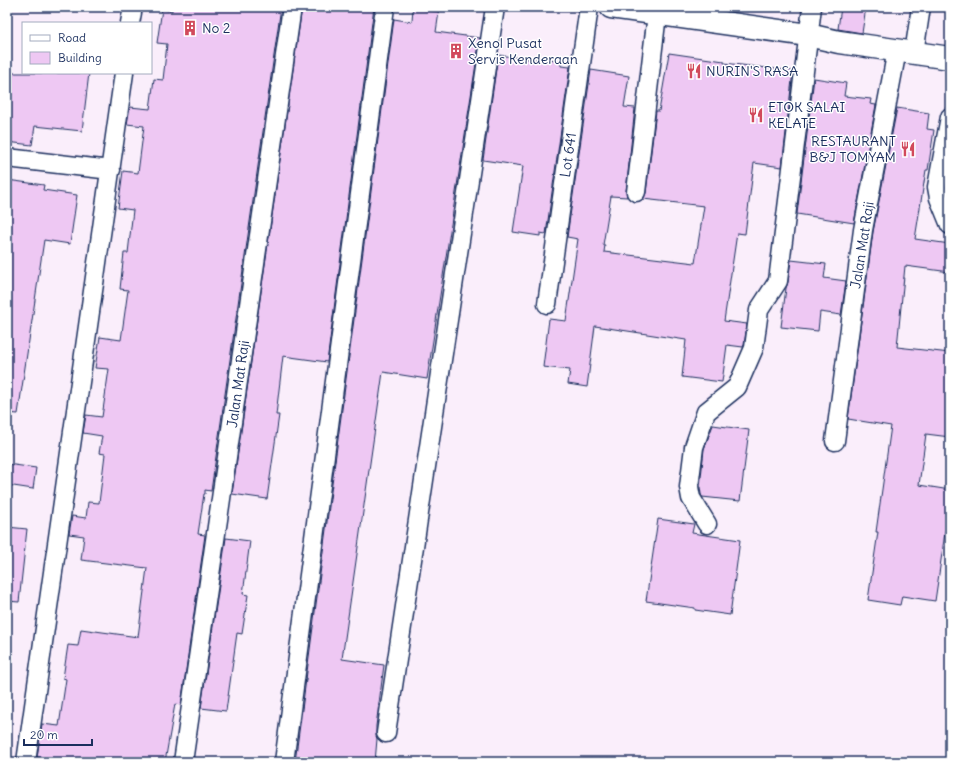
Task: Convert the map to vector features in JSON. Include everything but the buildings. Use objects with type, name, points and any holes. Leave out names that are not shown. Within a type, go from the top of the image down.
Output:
[{"type":"street","points":[[130,22],[132,7]]},
{"type":"street","name":"Jalan Mat Raji","points":[[183,762],[292,7]]},
{"type":"street","points":[[284,762],[385,7]]},
{"type":"street","points":[[386,733],[494,7]]},
{"type":"street","name":"Lot 641","points":[[547,304],[589,7]]},
{"type":"street","points":[[611,7],[808,35],[839,42],[950,58]]},
{"type":"street","points":[[707,524],[691,498],[689,487],[694,446],[706,412],[737,387],[754,348],[759,310],[778,281],[812,7]]},
{"type":"street","name":"Jalan Mat Raji","points":[[835,441],[863,230],[905,52],[921,7]]},
{"type":"street","points":[[636,192],[657,14]]},
{"type":"street","points":[[26,762],[124,74]]},
{"type":"street","points":[[950,117],[937,187],[939,198],[950,225]]},
{"type":"street","points":[[7,158],[111,170]]},
{"type":"place","name":"No 2","points":[[190,28]]},
{"type":"place","name":"Xenol Pusat Servis Kenderaan","points":[[456,51]]},
{"type":"place","name":"NURIN'S RASA","points":[[694,71]]},
{"type":"place","name":"ETOK SALAI KELATE","points":[[756,115]]},
{"type":"place","name":"RESTAURANT B&J TOMYAM","points":[[908,149]]}]
